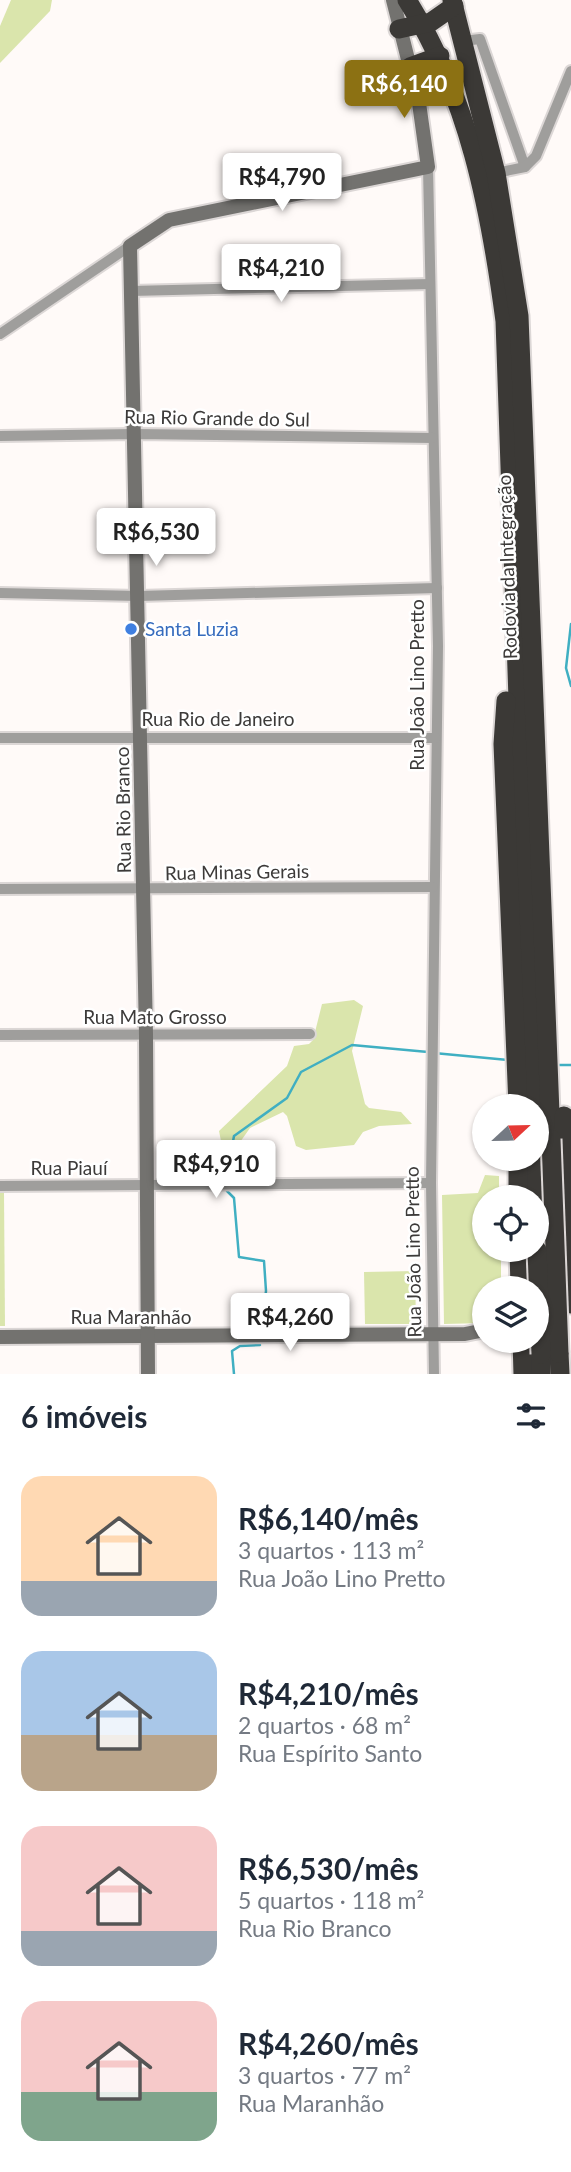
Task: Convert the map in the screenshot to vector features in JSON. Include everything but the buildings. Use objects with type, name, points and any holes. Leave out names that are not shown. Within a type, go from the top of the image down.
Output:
[{"type":"highway","name":"Rodovia da Integração","points":[[407,0],[440,56],[463,111],[476,159],[500,286],[524,612],[556,1143]]},
{"type":"highway","points":[[399,29],[440,18],[453,3]]},
{"type":"highway","name":"Rodovia da Integração","points":[[453,3],[496,173],[519,316],[532,1094]]},
{"type":"highway","points":[[410,67],[440,56]]},
{"type":"highway","points":[[518,1094],[503,744],[524,612]]},
{"type":"highway","points":[[556,1143],[568,1170],[571,1304]]},
{"type":"highway","points":[[541,1374],[552,1346],[556,1143]]},
{"type":"highway","points":[[539,1262],[552,1346],[560,1374]]},
{"type":"highway","points":[[522,1353],[523,1374]]},
{"type":"street","name":"Rua João Lino Pretto","points":[[393,0],[419,103],[428,167],[437,589],[431,1183],[434,1374]]},
{"type":"street","points":[[463,41],[480,40],[525,167]]},
{"type":"street","points":[[496,173],[525,167],[537,156],[571,71]]},
{"type":"street","points":[[0,334],[169,220],[428,167]]},
{"type":"street","name":"Rua Rio Branco","points":[[130,246],[144,890],[148,1374]]},
{"type":"street","points":[[131,291],[430,285]]},
{"type":"street","name":"Rua Rio Grande do Sul","points":[[0,436],[135,434],[433,438]]},
{"type":"street","points":[[0,593],[139,596],[437,589]]},
{"type":"street","name":"Rua Rio de Janeiro","points":[[0,738],[436,738]]},
{"type":"street","name":"Rua Minas Gerais","points":[[0,889],[433,887]]},
{"type":"street","name":"Rua Mato Grosso","points":[[0,1035],[310,1034]]},
{"type":"street","name":"Rua Piauí","points":[[0,1185],[431,1183]]},
{"type":"street","name":"Rua Maranhão","points":[[0,1337],[472,1333]]},
{"type":"green space","points":[[11,0],[52,0],[50,11],[0,63],[0,26]]},
{"type":"green space","points":[[354,1000],[363,1006],[352,1051],[365,1104],[369,1108],[401,1112],[412,1124],[379,1126],[363,1132],[354,1145],[306,1150],[296,1146],[287,1116],[283,1112],[250,1128],[238,1145],[229,1148],[221,1141],[219,1131],[287,1066],[294,1046],[309,1044],[313,1040],[322,1004]]},
{"type":"green space","points":[[485,1175],[499,1176],[499,1185],[481,1185]]},
{"type":"green space","points":[[0,1191],[4,1191],[5,1326],[0,1326]]},
{"type":"green space","points":[[472,1193],[472,1262],[501,1262],[501,1276],[472,1276],[472,1323],[444,1324],[442,1195]]},
{"type":"green space","points":[[415,1271],[416,1324],[365,1324],[364,1272]]},
{"type":"waterway","points":[[571,624],[566,668],[571,686]]},
{"type":"waterway","points":[[226,1180],[234,1136],[287,1098],[301,1072],[352,1045],[428,1052]]},
{"type":"waterway","points":[[434,1053],[508,1060]]},
{"type":"waterway","points":[[556,1065],[571,1065]]},
{"type":"waterway","points":[[227,1191],[234,1198],[239,1257],[264,1261],[266,1291],[262,1323]]},
{"type":"waterway","points":[[234,1374],[232,1351],[240,1346],[260,1345]]},
{"type":"place","name":"Santa Luzia","points":[[131,629]]}]
